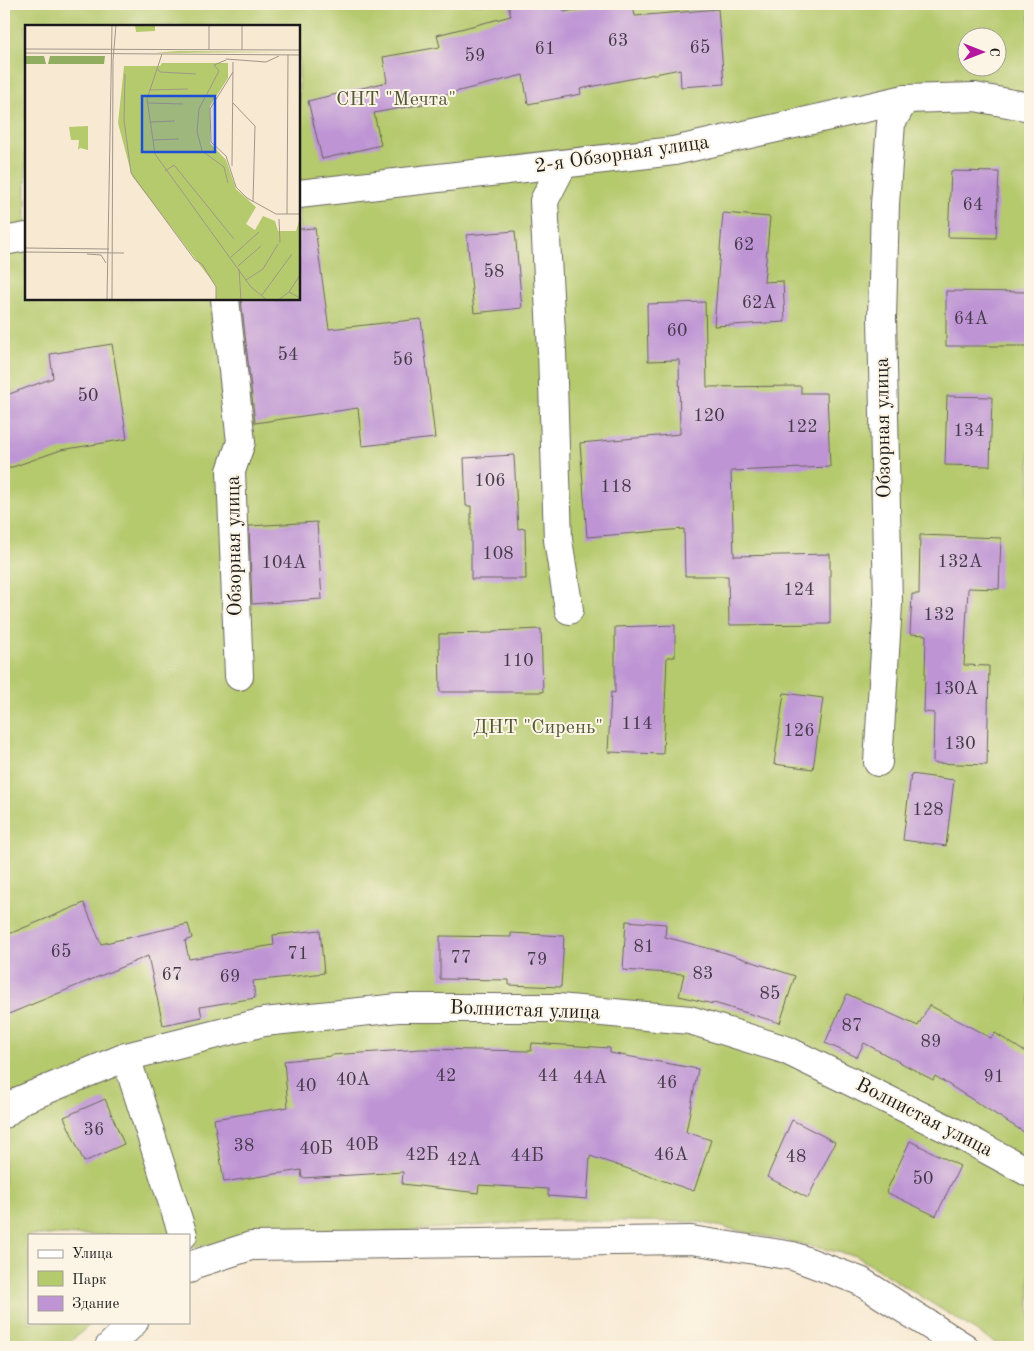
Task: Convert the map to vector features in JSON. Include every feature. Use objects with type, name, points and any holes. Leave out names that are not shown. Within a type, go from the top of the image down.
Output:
[{"type":"street","name":"2-я Обзорная улица","points":[[300,194],[674,151],[905,98],[975,97],[1030,107]]},
{"type":"street","name":"Обзорная улица","points":[[878,762],[888,604],[882,318],[886,204],[890,123],[905,98]]},
{"type":"street","points":[[563,164],[544,201],[552,352],[558,540],[569,610]]},
{"type":"street","points":[[4,241],[25,237]]},
{"type":"street","name":"Обзорная улица","points":[[225,300],[241,442],[231,471],[239,676]]},
{"type":"street","name":"Волнистая улица","points":[[4,1114],[21,1100],[126,1057],[264,1022],[398,1008],[558,1008],[690,1020],[786,1050],[960,1135],[1030,1173]]},
{"type":"street","points":[[126,1057],[183,1234]]},
{"type":"street","points":[[190,1262],[251,1246],[691,1240],[793,1256],[860,1281],[964,1347]]},
{"type":"street","points":[[109,1347],[132,1324]]},
{"type":"green space","name":"ДНТ \"Сирень\"","points":[[4,4],[1030,4],[1030,1347],[1002,1347],[856,1256],[699,1222],[552,1220],[190,1247],[190,1234],[28,1234],[28,1324],[91,1324],[64,1347],[4,1347]]},
{"type":"building","points":[[508,4],[563,4],[564,12],[606,4],[633,4],[635,16],[718,9],[724,84],[681,87],[680,69],[580,89],[581,94],[528,104],[523,75],[435,97],[435,102],[374,113],[381,145],[322,159],[308,101],[387,82],[383,57],[440,47],[437,35],[511,16]]},
{"type":"building","points":[[951,171],[999,172],[996,238],[948,237]]},
{"type":"building","points":[[723,213],[770,217],[764,282],[783,281],[785,322],[714,326]]},
{"type":"building","points":[[315,228],[329,329],[421,319],[435,438],[362,446],[358,408],[255,423],[241,300],[300,300],[300,229]]},
{"type":"building","points":[[515,231],[522,308],[474,313],[467,235]]},
{"type":"building","points":[[946,291],[1030,292],[1030,346],[946,346]]},
{"type":"building","points":[[705,302],[707,387],[801,386],[801,393],[827,393],[830,467],[731,471],[734,556],[830,554],[830,624],[729,625],[728,576],[685,576],[684,529],[587,537],[580,443],[680,434],[679,360],[648,361],[647,304]]},
{"type":"building","points":[[112,344],[127,439],[61,450],[4,470],[4,396],[53,378],[50,354]]},
{"type":"building","points":[[947,396],[992,397],[990,466],[945,465]]},
{"type":"building","points":[[514,455],[518,529],[525,528],[526,579],[471,579],[471,506],[466,506],[464,458]]},
{"type":"building","points":[[317,522],[322,599],[252,604],[249,526]]},
{"type":"building","points":[[920,535],[1001,538],[999,589],[968,588],[964,665],[989,666],[987,765],[933,763],[934,713],[924,712],[926,635],[910,634],[912,594],[919,594]]},
{"type":"building","points":[[675,625],[675,657],[667,657],[663,754],[608,752],[611,692],[615,693],[615,627]]},
{"type":"building","points":[[541,629],[543,692],[440,692],[439,634],[493,633],[493,631]]},
{"type":"building","points":[[784,693],[823,698],[813,769],[774,764]]},
{"type":"building","points":[[911,774],[954,780],[946,846],[903,840]]},
{"type":"building","points":[[84,903],[101,944],[188,924],[192,938],[185,941],[189,959],[274,945],[273,935],[320,930],[324,973],[253,981],[255,998],[200,1007],[202,1017],[163,1025],[148,956],[4,1016],[4,936]]},
{"type":"building","points":[[626,921],[666,924],[665,937],[726,953],[795,976],[780,1023],[714,1003],[679,996],[684,974],[623,970]]},
{"type":"building","points":[[511,933],[564,936],[561,987],[509,985],[509,980],[440,979],[440,936],[511,937]]},
{"type":"building","points":[[847,994],[918,1026],[929,1005],[991,1038],[995,1033],[1030,1055],[1030,1136],[935,1076],[933,1080],[864,1043],[857,1057],[825,1043]]},
{"type":"building","points":[[532,1043],[610,1048],[610,1053],[698,1069],[686,1132],[711,1140],[694,1191],[590,1156],[587,1199],[548,1196],[548,1189],[479,1185],[478,1193],[402,1184],[403,1172],[302,1178],[301,1170],[224,1182],[214,1119],[288,1107],[284,1061],[331,1055],[422,1049],[531,1051]]},
{"type":"building","points":[[105,1099],[124,1144],[84,1162],[64,1117]]},
{"type":"building","points":[[792,1120],[835,1142],[808,1198],[767,1177]]},
{"type":"building","points":[[910,1141],[960,1166],[936,1216],[886,1192]]},
{"type":"park label","name":"СНТ \"Мечта\"","points":[[396,100]]}]
